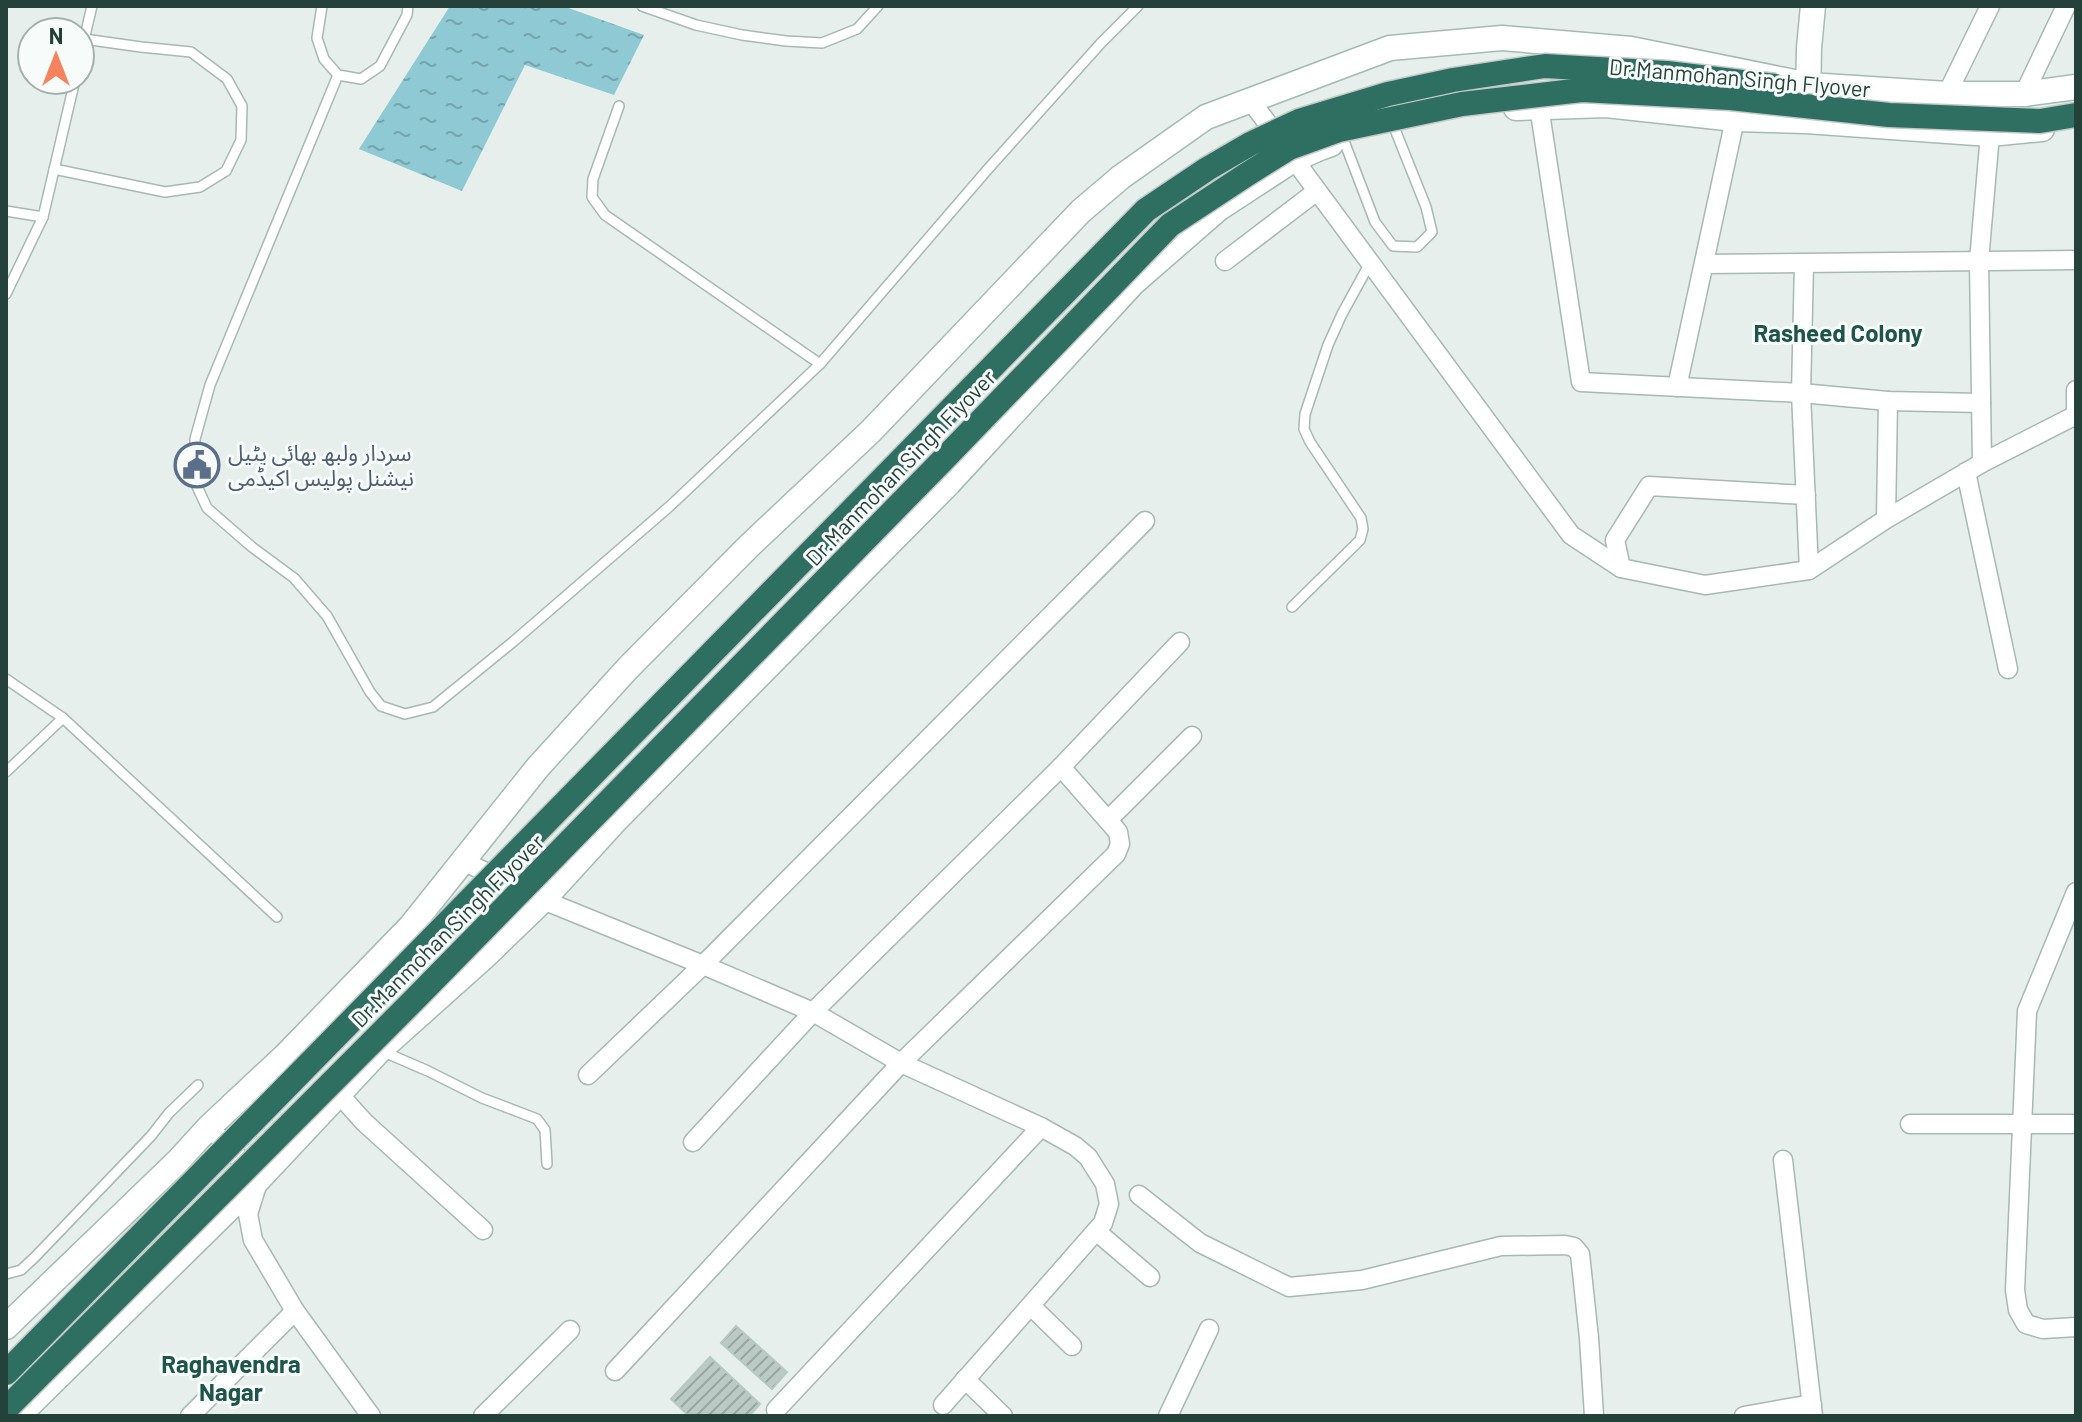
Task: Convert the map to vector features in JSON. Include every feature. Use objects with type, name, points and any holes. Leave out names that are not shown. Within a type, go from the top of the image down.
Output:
[{"type":"highway","name":"Dr.Manmohan Singh Flyover","points":[[6,1373],[1146,210],[1207,169],[1299,121],[1388,94],[1545,66],[1667,73],[1945,105],[2040,105],[2076,99]]},
{"type":"highway","name":"Dr.Manmohan Singh Flyover","points":[[6,1409],[404,1010],[1170,225],[1289,148],[1339,130],[1462,104],[1582,90],[1730,98],[1889,115],[2040,121],[2076,115]]},
{"type":"street","points":[[1806,121],[1813,6]]},
{"type":"street","points":[[1947,94],[1990,6]]},
{"type":"street","points":[[2024,94],[2066,6]]},
{"type":"street","points":[[6,1327],[286,1055],[411,926],[538,767],[628,668],[749,546],[871,431],[1081,211],[1121,177],[1206,117],[1390,48],[1502,38],[1631,49],[1809,85],[1947,94],[2024,94],[2076,87]]},
{"type":"street","points":[[1251,101],[1571,535],[1621,568],[1705,585],[1809,570],[1886,519],[1974,468],[2076,415],[2076,390]]},
{"type":"street","points":[[18,1416],[259,1179],[380,1050],[543,900],[617,819],[949,483],[1133,283],[1218,209],[1293,160],[1320,148],[1394,127],[1491,109],[1539,106],[1606,105],[1735,119],[1990,134],[2076,126]]},
{"type":"street","points":[[1539,106],[1581,382],[1801,393],[1888,401],[1981,403]]},
{"type":"street","points":[[1677,387],[1735,119]]},
{"type":"street","points":[[1990,134],[1979,261],[1981,403],[1974,468],[2008,669]]},
{"type":"street","points":[[1225,261],[1317,191]]},
{"type":"street","points":[[1705,264],[2076,260]]},
{"type":"street","points":[[1804,264],[1801,393],[1809,570]]},
{"type":"street","points":[[1886,519],[1888,401]]},
{"type":"street","points":[[1621,568],[1615,540],[1649,486],[1806,495]]},
{"type":"street","points":[[588,1075],[703,965],[1145,521]]},
{"type":"street","points":[[693,1142],[813,1012],[1061,767],[1180,642]]},
{"type":"street","points":[[1108,820],[1192,736]]},
{"type":"street","points":[[615,1371],[901,1063],[1116,854],[1120,844],[1118,832],[1061,767]]},
{"type":"street","points":[[463,861],[543,900],[813,1012],[901,1063],[1041,1127],[1088,1157],[1105,1184],[1109,1204],[1103,1223],[943,1405]]},
{"type":"street","points":[[2076,892],[2027,1011],[2015,1290],[2018,1310],[2026,1324],[2043,1329],[2076,1327]]},
{"type":"street","points":[[339,1094],[364,1122],[483,1230]]},
{"type":"street","points":[[1910,1124],[2076,1124]]},
{"type":"street","points":[[209,1127],[259,1179]]},
{"type":"street","points":[[776,1414],[1041,1127]]},
{"type":"street","points":[[1744,1416],[1812,1410],[1783,1160]]},
{"type":"street","points":[[259,1179],[248,1214],[253,1240],[295,1311],[371,1416]]},
{"type":"street","points":[[1139,1195],[1200,1243],[1289,1287],[1362,1280],[1501,1246],[1574,1247],[1580,1254],[1594,1416]]},
{"type":"street","points":[[1096,1231],[1150,1277]]},
{"type":"street","points":[[1031,1306],[1072,1346]]},
{"type":"street","points":[[190,1416],[295,1311]]},
{"type":"street","points":[[1168,1416],[1209,1329]]},
{"type":"street","points":[[483,1416],[570,1330]]},
{"type":"street","points":[[6,1347],[46,1388]]},
{"type":"street","points":[[965,1379],[1003,1416]]},
{"type":"lane","points":[[322,6],[317,38],[324,59],[338,75],[361,79],[380,66],[407,15],[408,6]]},
{"type":"lane","points":[[642,6],[696,25],[742,35],[822,43],[857,29],[878,6]]},
{"type":"lane","points":[[338,75],[210,385],[195,439],[195,482],[207,508],[294,578],[327,616],[381,706],[405,714],[433,707],[514,641],[670,506],[820,364],[988,169],[1138,6]]},
{"type":"lane","points":[[54,169],[165,192],[200,187],[226,171],[241,140],[242,106],[227,79],[191,52],[96,40]]},
{"type":"lane","points":[[6,294],[43,217],[71,96]]},
{"type":"lane","points":[[619,106],[593,179],[592,197],[605,215],[820,364]]},
{"type":"lane","points":[[1344,141],[1375,222],[1393,246],[1417,247],[1432,232],[1426,207],[1394,127]]},
{"type":"lane","points":[[6,211],[43,217]]},
{"type":"lane","points":[[1292,607],[1360,540],[1363,529],[1361,518],[1304,429],[1305,414],[1328,345],[1370,263]]},
{"type":"lane","points":[[6,679],[63,718],[277,917]]},
{"type":"lane","points":[[6,772],[63,718]]},
{"type":"lane","points":[[380,1050],[482,1098],[537,1119],[545,1130],[547,1164]]},
{"type":"lane","points":[[6,1274],[21,1270],[35,1257],[198,1085]]},
{"type":"water","points":[[450,6],[563,6],[644,35],[614,95],[525,65],[462,191],[359,149]]},
{"type":"building","points":[[736,1326],[787,1372],[772,1389],[721,1343]]},
{"type":"building","points":[[710,1357],[760,1404],[749,1416],[689,1416],[671,1399]]},
{"type":"place","name":"سردار ولبھ بھائی پٹیل نیشنل پولیس اکیڈمی","points":[[197,465]]},
{"type":"district","name":"Rasheed Colony","points":[[1838,332]]},
{"type":"district","name":"Raghavendra Nagar","points":[[231,1377]]}]
